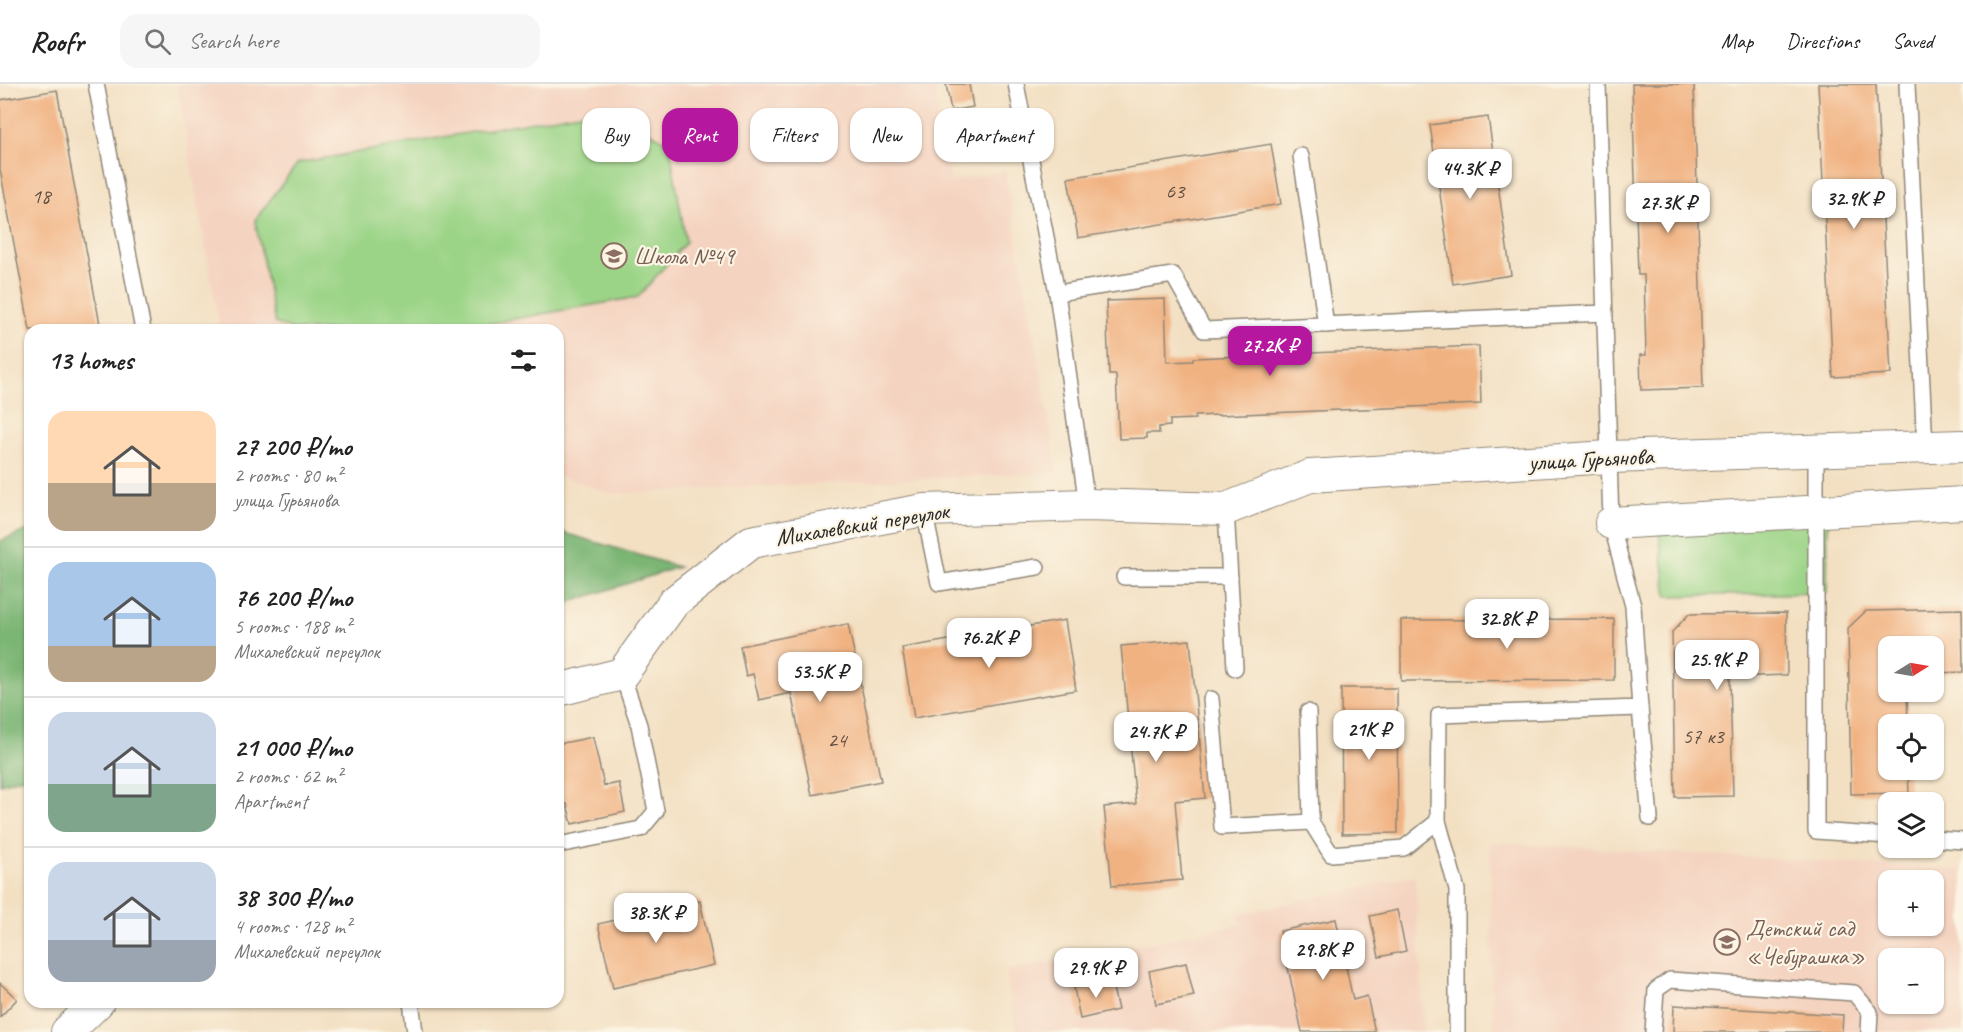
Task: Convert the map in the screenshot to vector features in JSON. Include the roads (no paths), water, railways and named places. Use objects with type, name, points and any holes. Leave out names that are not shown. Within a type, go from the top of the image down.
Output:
[{"type":"street","name":"улица Гурьянова","points":[[1226,509],[1310,476],[1609,457],[1963,446]]},
{"type":"street","points":[[1611,523],[1963,503]]},
{"type":"street","name":"Михалевский переулок","points":[[622,674],[674,602],[751,542],[924,510],[1088,505],[1226,509]]},
{"type":"street","points":[[564,688],[622,674]]},
{"type":"street","points":[[67,1032],[92,1008]]},
{"type":"lane","points":[[96,84],[142,324]]},
{"type":"lane","points":[[1016,84],[1057,293],[1088,505]]},
{"type":"lane","points":[[1598,84],[1611,523],[1633,606],[1650,818]]},
{"type":"lane","points":[[1907,84],[1924,447]]},
{"type":"lane","points":[[1301,156],[1326,325]]},
{"type":"lane","points":[[1057,293],[1173,275],[1204,330],[1605,313]]},
{"type":"lane","points":[[1816,450],[1816,831],[1878,835]]},
{"type":"lane","points":[[1226,509],[1235,668]]},
{"type":"lane","points":[[924,510],[939,583],[1037,567]]},
{"type":"lane","points":[[1124,577],[1230,577]]},
{"type":"lane","points":[[564,844],[641,829],[656,811],[639,725],[622,674]]},
{"type":"lane","points":[[1211,699],[1222,827],[1311,822]]},
{"type":"lane","points":[[1457,1032],[1457,890],[1438,821],[1439,715],[1640,708]]},
{"type":"lane","points":[[1308,712],[1311,822],[1331,854],[1404,848],[1438,821]]},
{"type":"lane","points":[[1944,840],[1963,841]]},
{"type":"lane","points":[[1653,1032],[1656,990],[1670,980],[1854,993],[1870,1012],[1869,1032]]},
{"type":"lane","points":[[412,1008],[415,1032]]},
{"type":"place","name":"Школа №49","points":[[614,256]]},
{"type":"place","name":"Детский сад «Чебурашка»","points":[[1727,942]]}]
